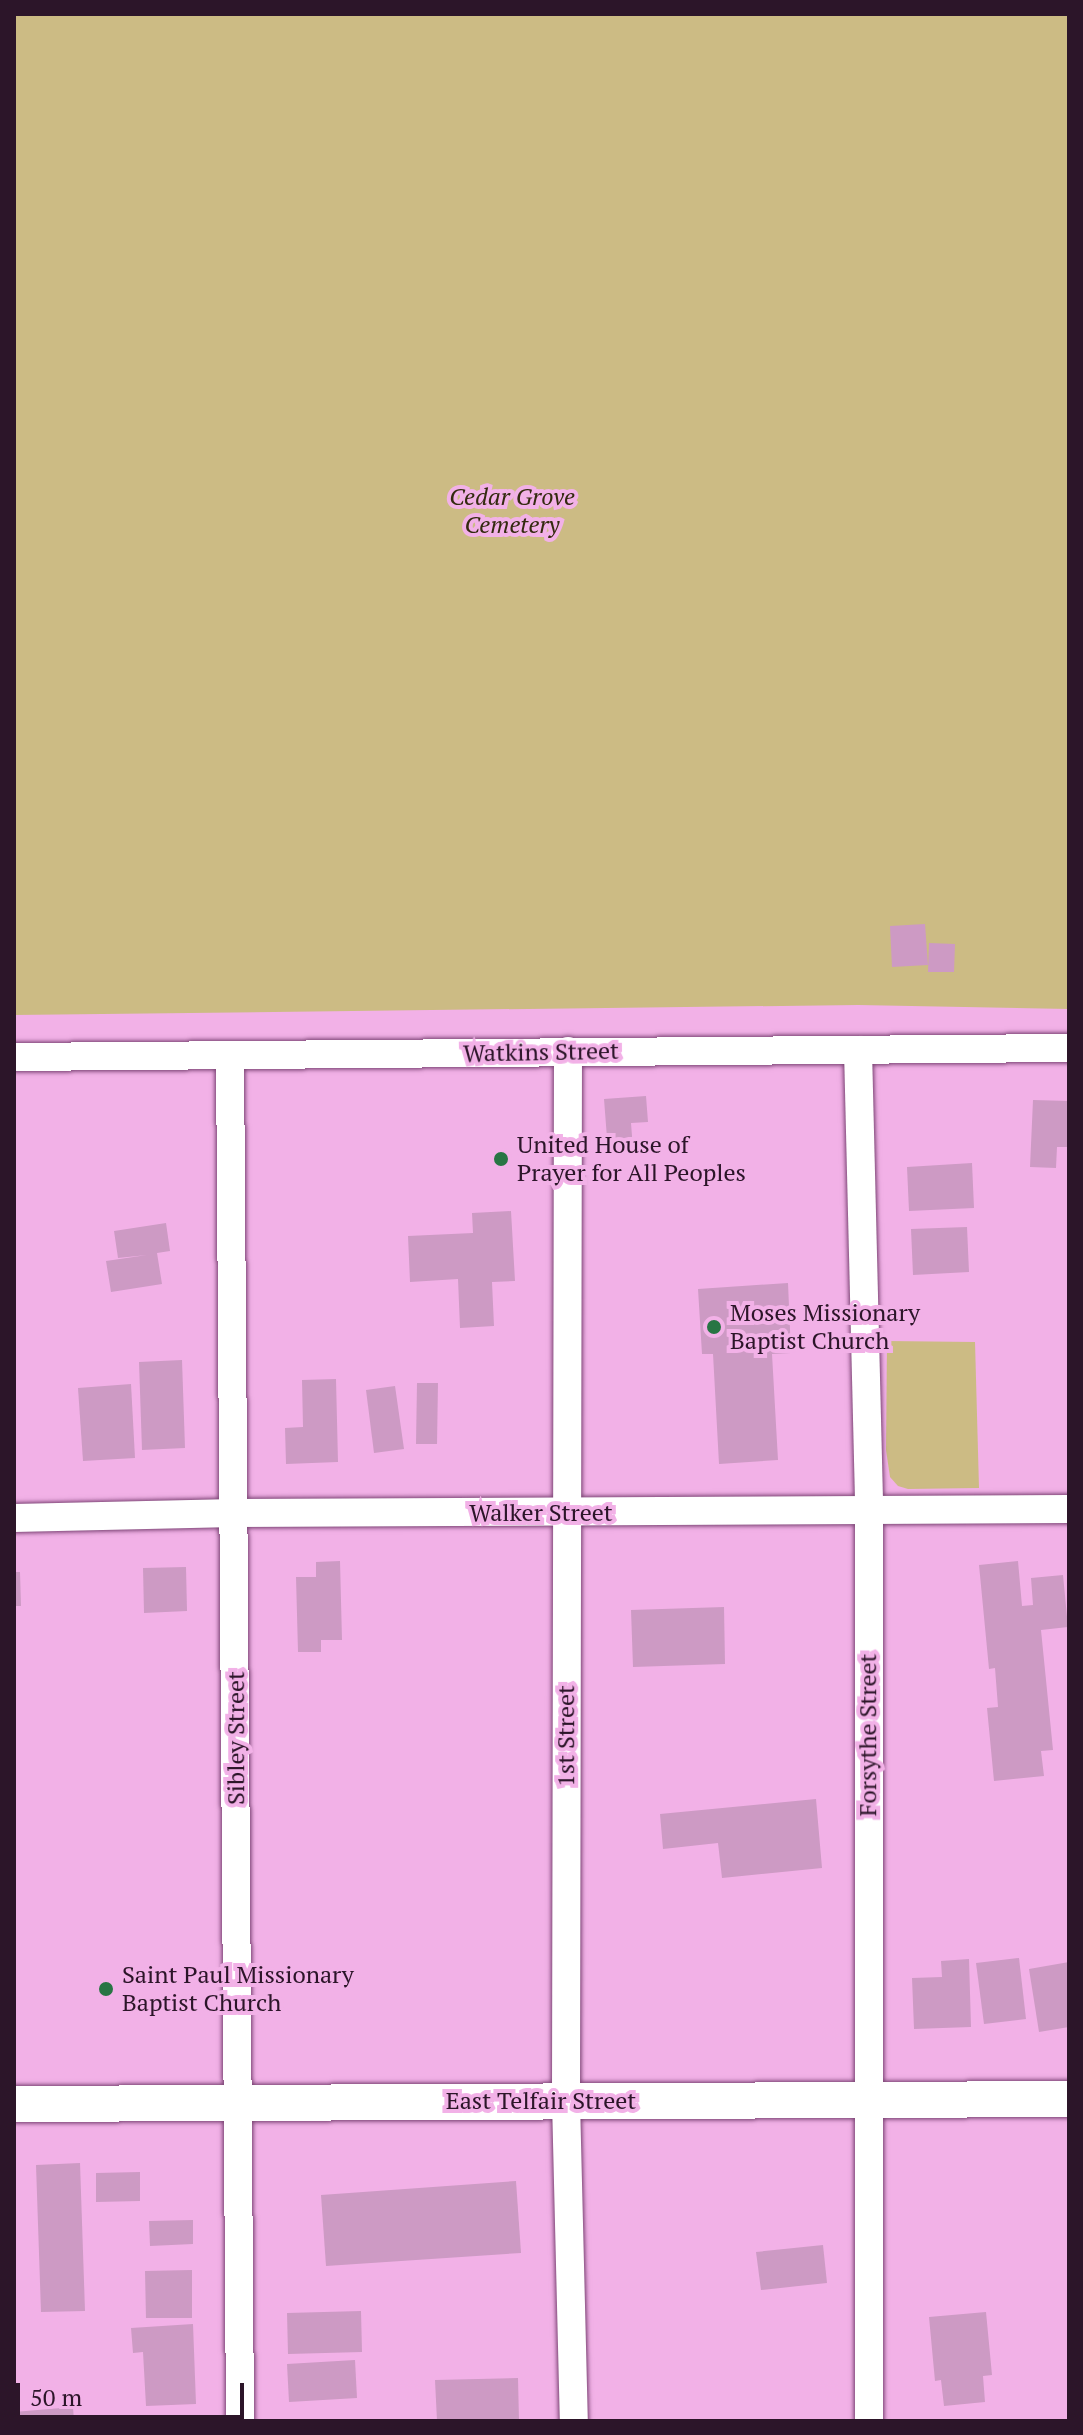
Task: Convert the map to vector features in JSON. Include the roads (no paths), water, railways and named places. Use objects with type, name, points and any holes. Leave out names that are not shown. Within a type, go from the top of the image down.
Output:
[{"type":"street","name":"Watkins Street","points":[[14,1057],[1069,1048]]},
{"type":"street","name":"Forsythe Street","points":[[858,1050],[869,1509],[869,2421]]},
{"type":"street","name":"1st Street","points":[[568,1051],[566,2101],[574,2421]]},
{"type":"street","name":"Sibley Street","points":[[230,1055],[240,2421]]},
{"type":"street","name":"Walker Street","points":[[14,1518],[235,1513],[565,1514],[1069,1509]]},
{"type":"street","name":"East Telfair Street","points":[[14,2104],[1069,2099]]},
{"type":"place","name":"United House of Prayer for All Peoples","points":[[501,1159]]},
{"type":"place","name":"Moses Missionary Baptist Church","points":[[714,1327]]},
{"type":"place","name":"Saint Paul Missionary Baptist Church","points":[[106,1989]]},
{"type":"park label","name":"Cedar Grove Cemetery","points":[[512,511]]}]
